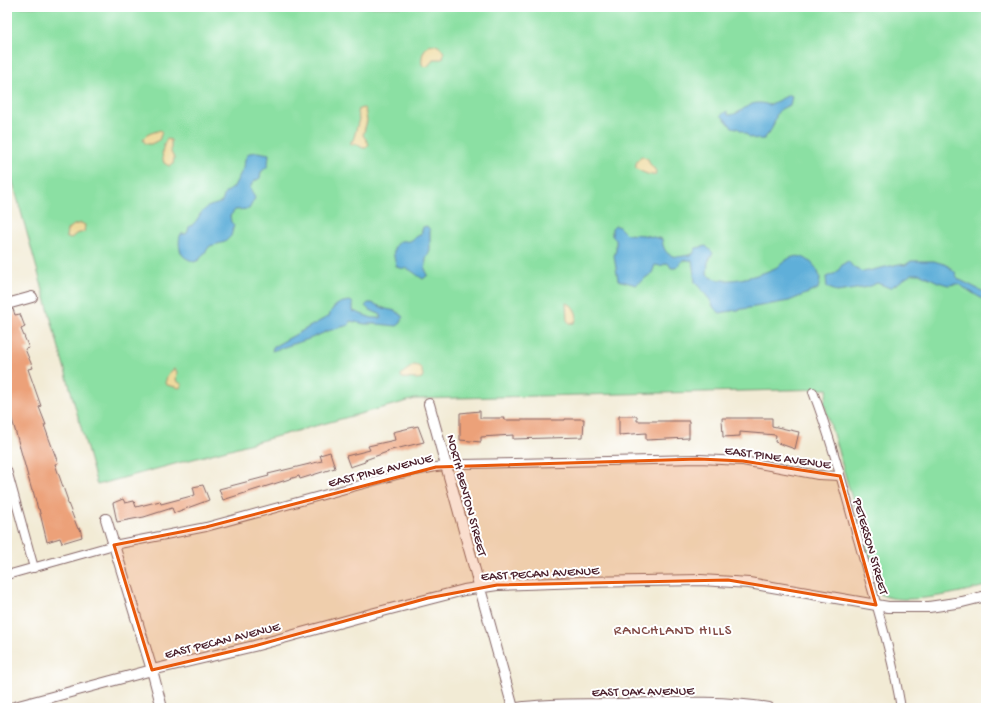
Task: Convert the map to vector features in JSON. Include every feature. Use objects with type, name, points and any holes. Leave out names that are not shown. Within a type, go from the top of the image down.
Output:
[{"type":"street","points":[[7,304],[32,297]]},
{"type":"street","name":"PETERSON STREET","points":[[813,392],[826,425],[876,605],[895,677],[901,708]]},
{"type":"street","name":"NORTH BENTON STREET","points":[[429,404],[513,708]]},
{"type":"street","name":"EAST PINE AVENUE","points":[[7,575],[114,545],[206,527],[400,474],[447,466],[699,459],[743,461],[818,475],[840,476]]},
{"type":"street","points":[[7,470],[34,568]]},
{"type":"street","points":[[106,519],[152,670],[162,708]]},
{"type":"street","name":"EAST PECAN AVENUE","points":[[11,708],[152,670],[223,654],[428,598],[480,588],[526,584],[716,580],[749,582],[888,607],[929,607],[962,602],[986,596]]},
{"type":"street","name":"EAST OAK AVENUE","points":[[518,708],[560,705],[704,702],[745,704],[769,708]]},
{"type":"highlighted area","points":[[699,459],[743,461],[840,476],[876,605],[728,580],[497,585],[428,598],[254,646],[152,670],[114,545],[206,527],[436,467]]},
{"type":"green space","points":[[7,7],[986,7],[986,586],[947,595],[916,599],[890,598],[880,594],[824,403],[828,389],[415,399],[97,485],[7,161]]},
{"type":"sand","points":[[429,45],[436,45],[440,47],[444,53],[443,58],[434,59],[428,66],[424,67],[422,64],[422,56],[425,49]]},
{"type":"sand","points":[[359,109],[365,109],[367,121],[363,135],[369,144],[366,148],[356,144],[351,145],[359,119],[357,112]]},
{"type":"sand","points":[[160,130],[162,132],[159,140],[151,144],[146,144],[143,140],[146,136]]},
{"type":"sand","points":[[167,139],[171,140],[171,152],[174,158],[173,164],[169,166],[164,163],[162,157],[163,148]]},
{"type":"sand","points":[[642,156],[648,159],[656,171],[655,175],[650,175],[636,168],[638,160]]},
{"type":"sand","points":[[81,223],[85,225],[84,232],[76,234],[70,239],[66,237],[67,230],[74,225]]},
{"type":"sand","points":[[566,303],[571,305],[577,316],[574,323],[570,324],[567,320]]},
{"type":"sand","points":[[414,365],[421,368],[423,375],[422,378],[402,378],[401,375]]},
{"type":"sand","points":[[174,369],[177,373],[176,380],[182,385],[180,388],[167,385],[165,383],[168,374]]},
{"type":"water","points":[[789,95],[792,96],[790,105],[778,112],[772,128],[764,139],[749,137],[741,130],[732,127],[721,115],[727,111],[728,115],[733,114],[756,103],[769,105]]},
{"type":"water","points":[[258,152],[269,154],[268,166],[261,172],[260,178],[253,182],[250,188],[255,198],[249,209],[235,210],[230,216],[231,222],[234,225],[231,236],[225,242],[210,246],[199,260],[194,262],[186,258],[181,252],[179,239],[181,234],[186,234],[189,227],[195,223],[206,208],[222,202],[225,193],[233,188],[244,167],[245,159],[249,153]]},
{"type":"water","points":[[615,225],[626,234],[644,235],[662,239],[663,246],[666,251],[677,257],[693,254],[696,248],[706,246],[713,253],[708,262],[707,274],[713,278],[721,280],[741,279],[752,276],[777,267],[791,258],[798,256],[802,257],[807,259],[815,266],[820,280],[818,289],[789,301],[720,313],[714,308],[710,300],[695,282],[692,260],[682,261],[676,268],[671,268],[668,263],[660,266],[655,265],[652,273],[636,285],[618,280],[614,256],[616,250],[616,240],[612,236],[612,228]]},
{"type":"water","points":[[427,226],[430,230],[430,251],[426,259],[425,269],[428,275],[423,279],[407,269],[397,267],[394,249],[398,243],[402,241],[409,241],[421,234],[423,227]]},
{"type":"water","points":[[848,261],[854,268],[863,272],[899,264],[905,265],[911,261],[934,261],[947,265],[955,272],[958,279],[986,293],[986,300],[958,284],[948,285],[921,274],[912,274],[890,288],[877,283],[868,287],[837,292],[827,287],[826,277],[836,273],[843,264]]},
{"type":"water","points":[[350,301],[353,303],[353,311],[372,318],[381,318],[381,315],[367,308],[365,306],[368,303],[396,311],[403,317],[401,323],[397,326],[365,324],[350,321],[349,325],[272,351],[273,347],[329,316],[332,309],[337,305]]},
{"type":"building","points":[[13,309],[15,315],[20,314],[25,327],[21,329],[29,348],[25,349],[33,368],[28,369],[41,406],[39,407],[46,425],[44,425],[58,463],[55,464],[67,501],[78,529],[80,528],[82,537],[62,543],[60,538],[47,542],[39,509],[32,491],[7,401],[7,310]]},
{"type":"building","points":[[480,411],[480,418],[505,418],[504,420],[584,419],[583,437],[513,439],[513,435],[481,437],[481,442],[460,440],[460,413]]},
{"type":"building","points":[[619,416],[637,416],[637,421],[689,421],[689,438],[646,440],[646,433],[619,435]]},
{"type":"building","points":[[722,418],[772,418],[772,426],[799,432],[795,449],[775,442],[776,435],[740,432],[740,436],[723,437]]},
{"type":"building","points":[[418,426],[424,442],[387,451],[365,460],[365,462],[350,467],[346,456],[370,450],[368,446],[395,440],[393,432]]},
{"type":"building","points":[[330,452],[335,468],[300,479],[299,476],[223,500],[219,489],[269,476],[268,474],[322,461],[320,455]]},
{"type":"building","points":[[203,485],[209,500],[174,513],[172,508],[144,517],[117,522],[113,503],[123,499],[125,503],[134,501],[136,507],[160,501],[161,504],[195,495],[193,487]]},
{"type":"district","name":"RANCHLAND HILLS","points":[[673,629]]}]
